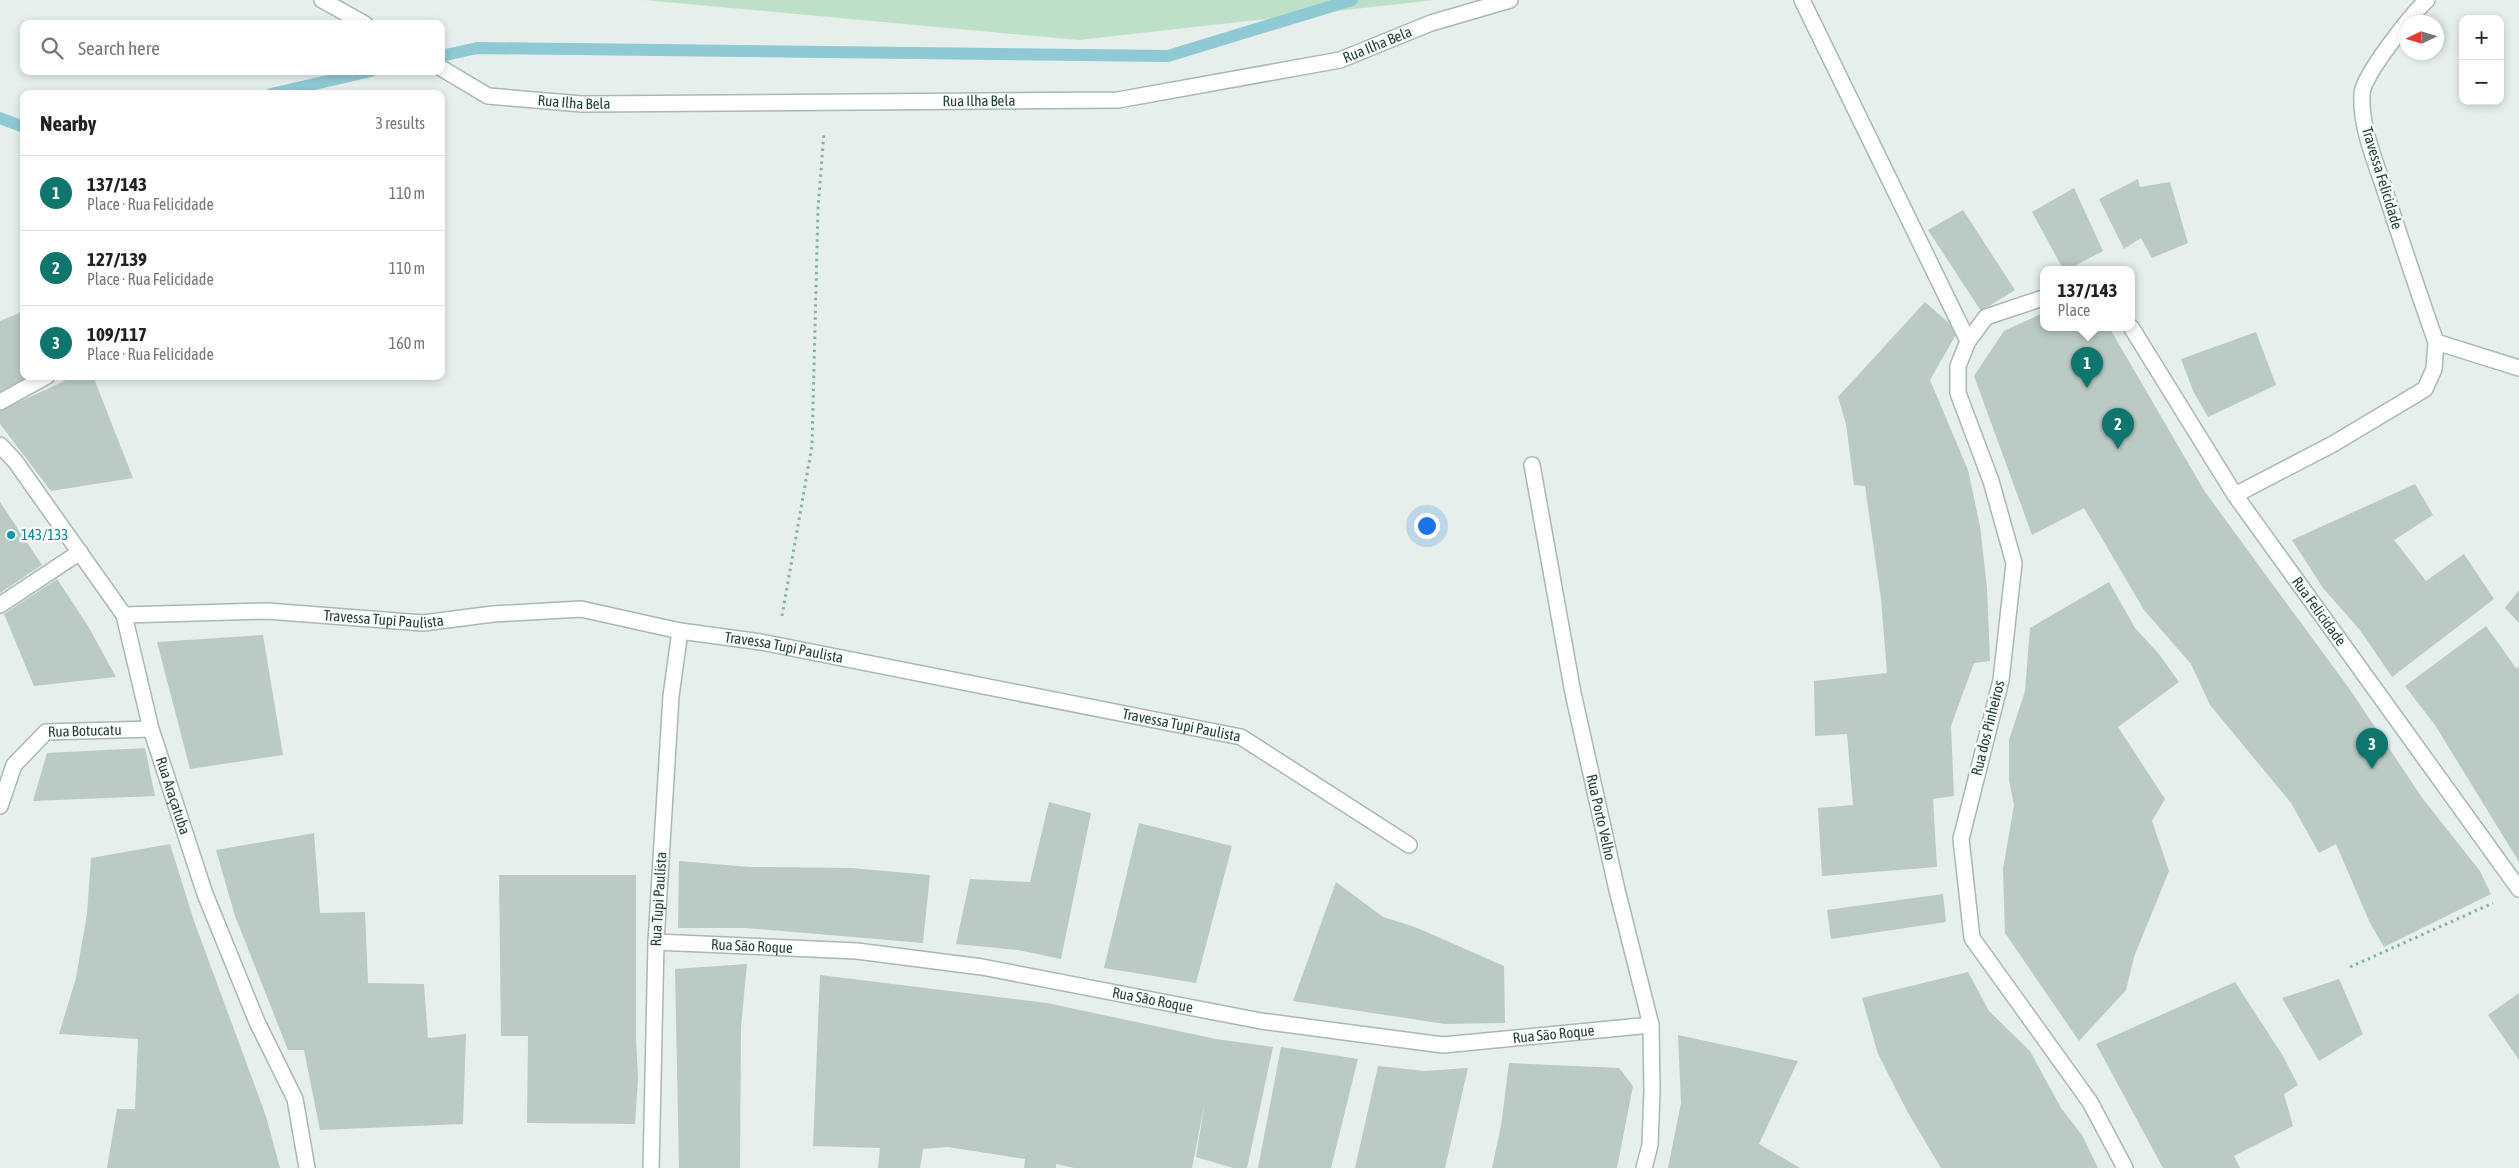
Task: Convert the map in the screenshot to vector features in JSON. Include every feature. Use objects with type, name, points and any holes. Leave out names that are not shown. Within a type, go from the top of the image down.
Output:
[{"type":"street","points":[[322,0],[358,20]]},
{"type":"street","name":"Rua Ilha Bela","points":[[445,70],[488,96],[582,104],[1118,100],[1340,60],[1431,23],[1510,0]]},
{"type":"street","points":[[1802,0],[1968,341]]},
{"type":"street","name":"Travessa Felicidade","points":[[2235,495],[2333,444],[2425,389],[2434,369],[2436,342],[2376,164],[2365,126],[2362,92],[2382,56],[2413,13],[2427,0]]},
{"type":"street","name":"Rua dos Pinheiros","points":[[2040,299],[1986,317],[1968,341],[1958,366],[1958,393],[1991,481],[2014,562],[2001,680],[1961,839],[1972,938],[2090,1102],[2125,1168]]},
{"type":"street","name":"Rua Felicidade","points":[[2133,331],[2235,495],[2519,889]]},
{"type":"street","points":[[2436,342],[2519,368]]},
{"type":"street","points":[[0,402],[40,380]]},
{"type":"street","name":"Rua Araçatuba","points":[[0,445],[15,461],[124,615],[151,729],[205,894],[257,1022],[295,1099],[307,1168]]},
{"type":"street","name":"Rua Porto Velho","points":[[1532,465],[1572,693],[1617,890],[1651,1025],[1652,1091],[1650,1146],[1644,1168]]},
{"type":"street","points":[[0,605],[80,552]]},
{"type":"street","name":"Travessa Tupi Paulista","points":[[124,615],[268,611],[423,623],[493,614],[581,609],[680,631],[777,646],[1241,737],[1409,845]]},
{"type":"street","name":"Rua Tupi Paulista","points":[[651,1168],[656,942],[671,696],[680,631]]},
{"type":"street","name":"Rua Botucatu","points":[[0,806],[14,765],[46,732],[151,729]]},
{"type":"street","name":"Rua São Roque","points":[[656,942],[857,951],[982,967],[1260,1021],[1443,1045],[1651,1025]]},
{"type":"path","points":[[777,646],[812,446],[818,209],[826,103]]},
{"type":"path","points":[[2350,967],[2495,903]]},
{"type":"green space","points":[[644,0],[1435,0],[1079,40]]},
{"type":"building","points":[[2138,179],[2140,187],[2170,182],[2188,243],[2152,258],[2141,238],[2124,249],[2099,199]]},
{"type":"building","points":[[2074,188],[2103,251],[2075,266],[2061,266],[2032,212]]},
{"type":"building","points":[[1963,210],[2015,290],[1981,311],[1928,230]]},
{"type":"building","points":[[1925,302],[1958,331],[1930,380],[1968,470],[1980,526],[1987,588],[1990,661],[1974,663],[1951,726],[1954,796],[1933,799],[1937,867],[1822,876],[1818,808],[1853,805],[1847,734],[1815,736],[1814,681],[1887,673],[1881,599],[1865,486],[1854,485],[1846,424],[1838,397]]},
{"type":"building","points":[[20,313],[20,380],[29,380],[0,396],[0,321]]},
{"type":"building","points":[[2040,314],[2040,331],[2111,331],[2205,492],[2351,691],[2423,799],[2480,871],[2491,894],[2384,947],[2370,923],[2336,844],[2319,853],[2291,803],[2210,705],[2191,664],[2144,610],[2084,508],[2032,535],[1974,376],[2004,331]]},
{"type":"building","points":[[2256,332],[2276,385],[2208,417],[2193,391],[2181,359]]},
{"type":"building","points":[[66,380],[95,380],[133,478],[51,491],[0,424],[0,411]]},
{"type":"building","points":[[2415,484],[2433,515],[2394,540],[2426,581],[2464,554],[2494,599],[2392,677],[2360,630],[2323,588],[2292,540]]},
{"type":"building","name":"143/133","points":[[0,502],[42,565],[0,593]]},
{"type":"building","points":[[57,579],[88,626],[116,677],[34,686],[4,614]]},
{"type":"building","points":[[2109,582],[2135,628],[2159,654],[2179,682],[2118,727],[2165,799],[2152,821],[2169,871],[2134,957],[2126,990],[2079,1041],[2005,933],[2003,869],[2014,805],[2009,780],[2009,740],[2025,691],[2030,628]]},
{"type":"building","points":[[2519,590],[2519,623],[2505,608]]},
{"type":"building","points":[[2486,626],[2516,668],[2519,667],[2519,862],[2435,725],[2405,686]]},
{"type":"building","points":[[263,635],[283,755],[190,769],[157,642]]},
{"type":"building","points":[[145,748],[155,796],[33,801],[47,753]]},
{"type":"building","points":[[1049,802],[1091,813],[1061,959],[1018,950],[956,944],[970,879],[1030,882]]},
{"type":"building","points":[[1139,823],[1232,846],[1196,983],[1104,968]]},
{"type":"building","points":[[314,833],[320,913],[365,912],[368,983],[424,984],[428,1038],[466,1034],[463,1124],[320,1130],[304,1050],[288,1050],[235,916],[216,850]]},
{"type":"building","points":[[170,844],[194,921],[266,1116],[280,1168],[107,1168],[117,1109],[135,1109],[138,1039],[59,1034],[76,978],[87,914],[91,858]]},
{"type":"building","points":[[679,861],[750,867],[852,868],[930,875],[923,943],[746,928],[678,928]]},
{"type":"building","points":[[499,875],[636,875],[636,1037],[638,1079],[635,1124],[527,1123],[528,1036],[501,1036]]},
{"type":"building","points":[[1336,882],[1383,917],[1415,927],[1504,966],[1505,1023],[1445,1024],[1293,1001]]},
{"type":"building","points":[[1943,894],[1946,922],[1831,939],[1827,910]]},
{"type":"building","points":[[747,964],[741,1027],[740,1168],[679,1168],[675,969]]},
{"type":"building","points":[[1968,972],[1989,1011],[2030,1051],[2061,1108],[2082,1135],[2098,1168],[1941,1168],[1907,1111],[1878,1054],[1862,998]]},
{"type":"building","points":[[820,975],[1047,1003],[1216,1039],[1273,1047],[1247,1168],[1233,1168],[1196,1157],[1205,1101],[1192,1168],[1074,1168],[1056,1164],[1056,1168],[1024,1168],[1025,1159],[948,1147],[923,1149],[920,1168],[878,1168],[880,1148],[813,1146]]},
{"type":"building","points":[[2339,979],[2363,1034],[2319,1061],[2282,998]]},
{"type":"building","points":[[2235,982],[2283,1056],[2298,1085],[2284,1094],[2293,1126],[2234,1156],[2240,1168],[2163,1168],[2096,1044]]},
{"type":"building","points":[[2519,993],[2519,1060],[2488,1015]]},
{"type":"building","points":[[1678,1035],[1798,1061],[1759,1144],[1800,1168],[1668,1168],[1681,1103]]},
{"type":"building","points":[[1281,1047],[1358,1059],[1331,1168],[1258,1168]]},
{"type":"building","points":[[1509,1063],[1619,1068],[1633,1086],[1617,1168],[1492,1168],[1501,1126]]},
{"type":"building","points":[[1378,1066],[1425,1071],[1468,1068],[1445,1168],[1355,1168]]},
{"type":"waterway","points":[[445,55],[477,48],[1168,56],[1352,0]]},
{"type":"waterway","points":[[288,90],[354,75]]},
{"type":"waterway","points":[[0,118],[20,126]]},
{"type":"place","name":"137/143","points":[[2087,388]]},
{"type":"place","name":"127/139","points":[[2118,449]]},
{"type":"place","name":"143/133","points":[[11,535]]},
{"type":"place","name":"109/117","points":[[2372,769]]}]
